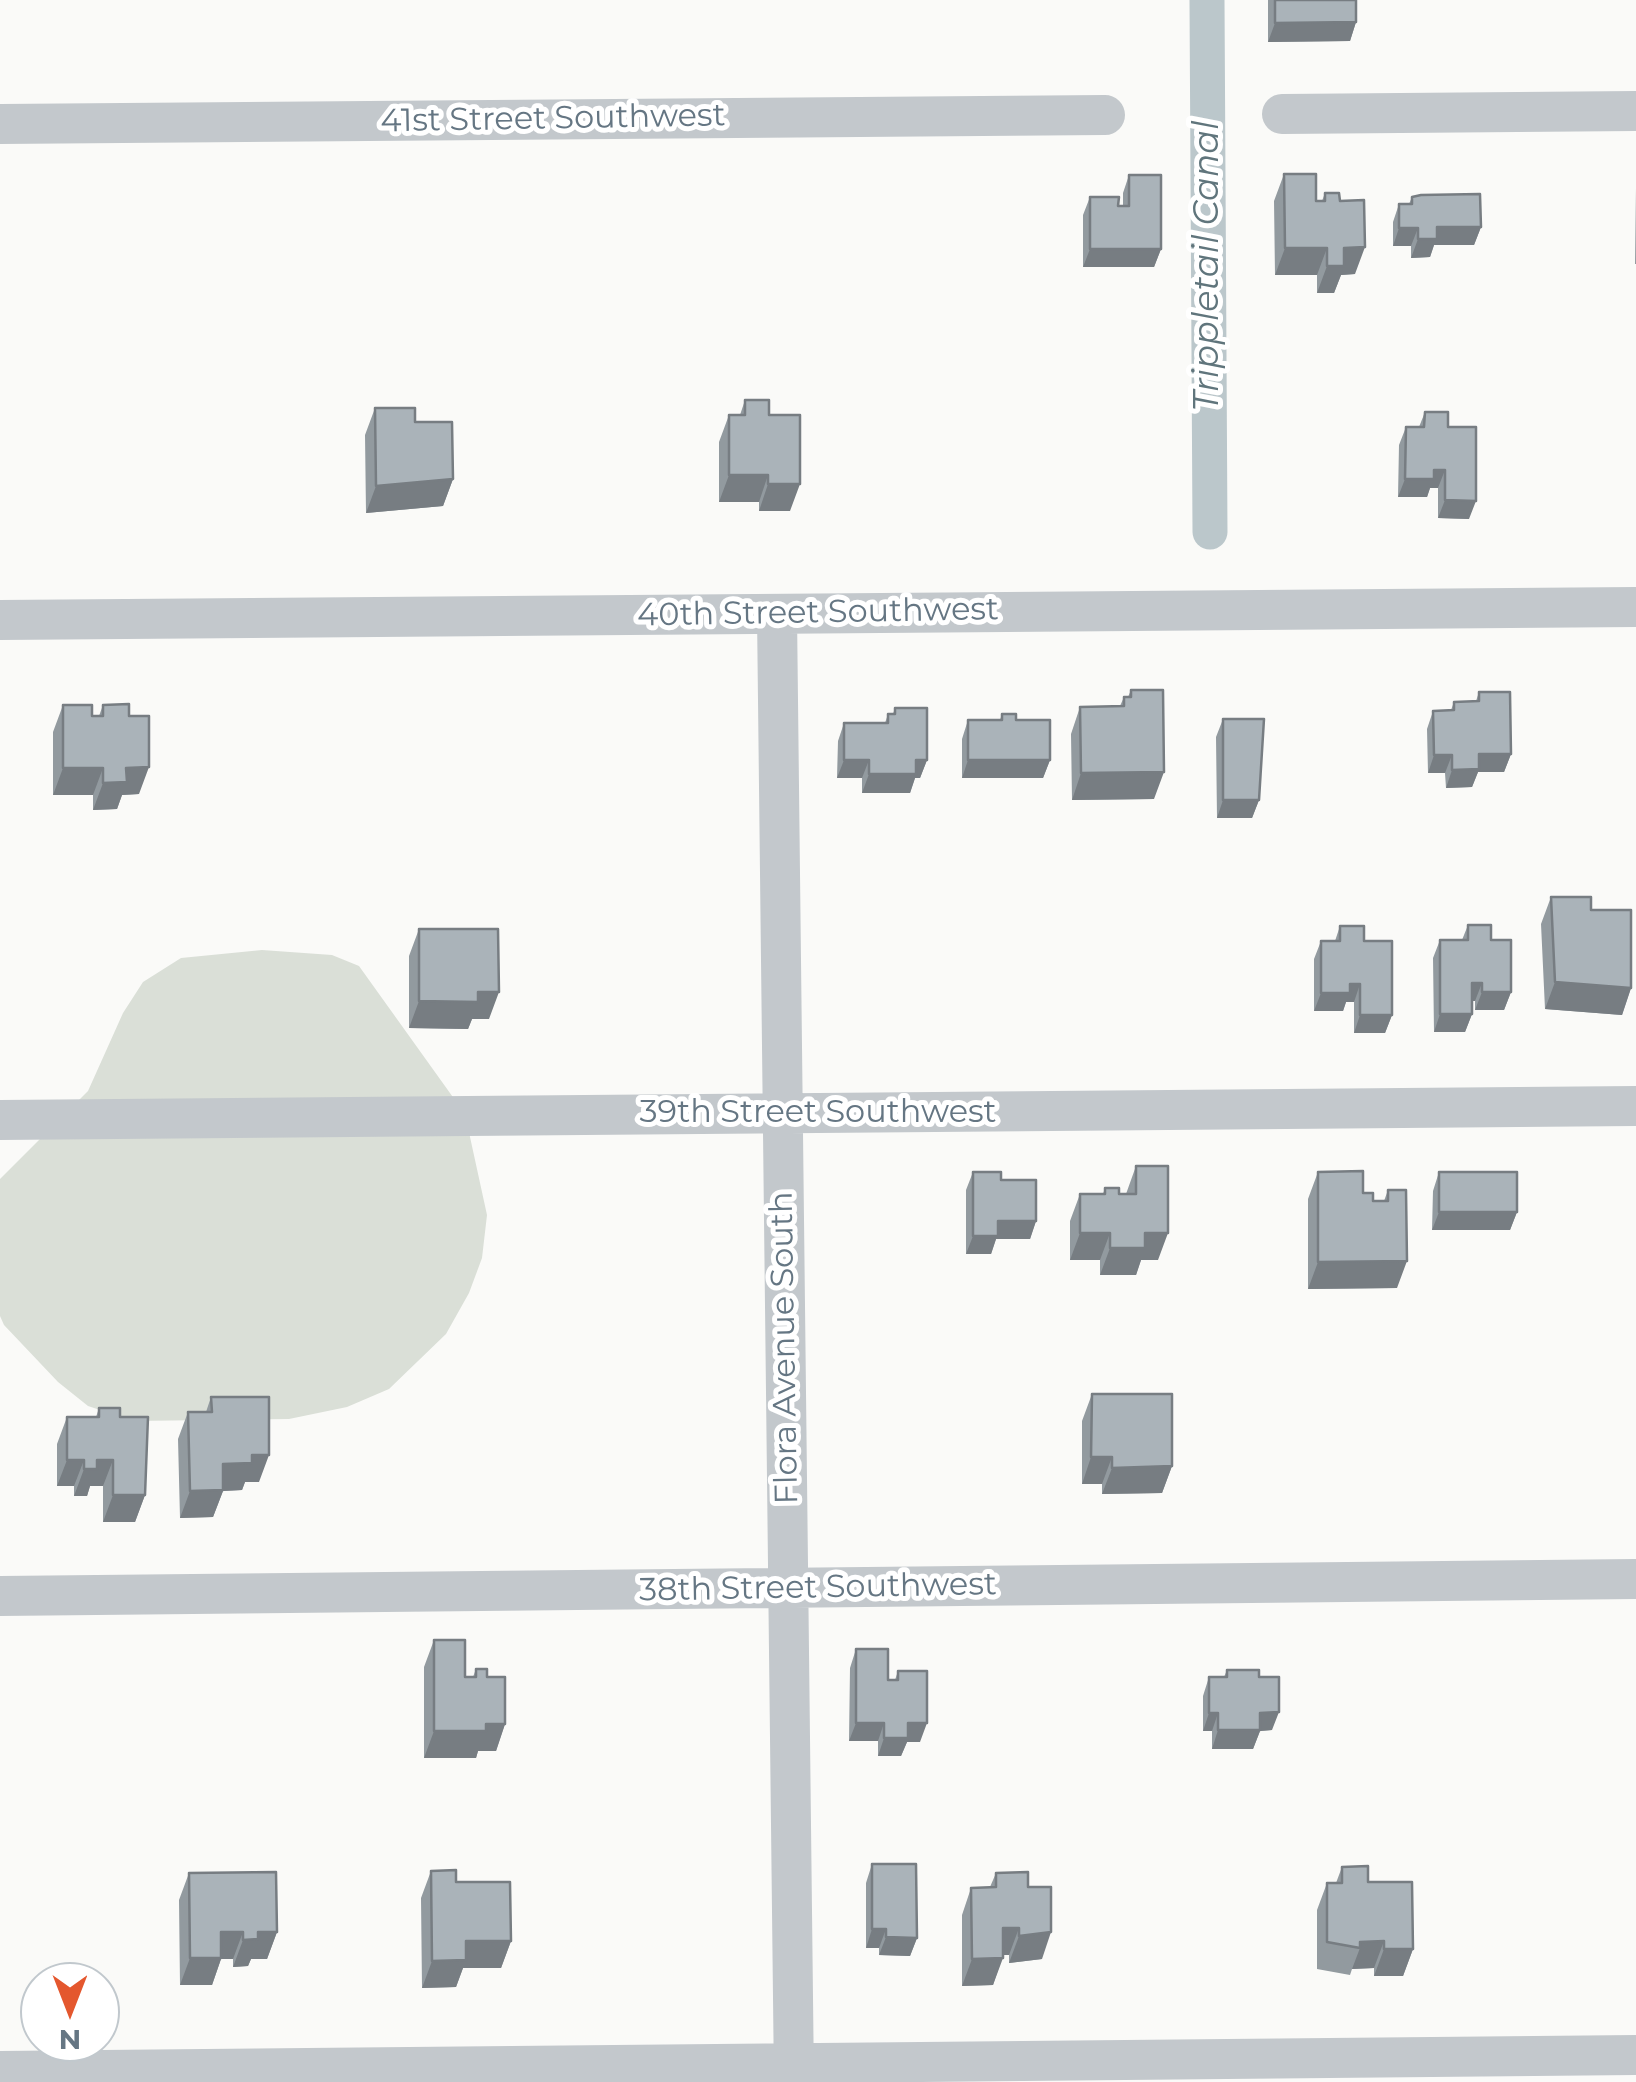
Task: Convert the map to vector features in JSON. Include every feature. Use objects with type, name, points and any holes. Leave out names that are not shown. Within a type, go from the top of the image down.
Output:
[{"type":"street","points":[[1282,114],[1636,111]]},
{"type":"street","name":"41st Street Southwest","points":[[0,124],[1105,114]]},
{"type":"street","name":"40th Street Southwest","points":[[0,620],[1636,608]]},
{"type":"street","name":"Flora Avenue South","points":[[778,614],[794,2073]]},
{"type":"street","name":"39th Street Southwest","points":[[0,1120],[1636,1106]]},
{"type":"street","name":"38th Street Southwest","points":[[0,1596],[1636,1579]]},
{"type":"street","points":[[0,2071],[794,2073],[1636,2055]]},
{"type":"shaded area","points":[[262,950],[332,955],[359,966],[465,1114],[487,1215],[482,1258],[469,1293],[446,1334],[389,1389],[347,1407],[289,1419],[133,1421],[88,1406],[58,1382],[4,1325],[0,1316],[0,1179],[88,1091],[123,1013],[143,982],[181,958]]},
{"type":"building","points":[[1275,0],[1356,0],[1356,22],[1275,23]]},
{"type":"building","points":[[1284,174],[1316,174],[1316,201],[1325,201],[1325,193],[1339,193],[1340,201],[1364,200],[1365,247],[1344,248],[1344,266],[1327,266],[1327,248],[1285,248]]},
{"type":"building","points":[[1129,175],[1161,175],[1161,249],[1090,249],[1090,197],[1119,197],[1118,206],[1129,206]]},
{"type":"building","points":[[1480,194],[1481,227],[1437,227],[1437,239],[1418,239],[1418,228],[1399,228],[1399,204],[1412,204],[1412,197]]},
{"type":"building","points":[[745,400],[769,400],[769,415],[800,415],[800,484],[768,484],[768,475],[729,475],[729,415],[745,415]]},
{"type":"building","points":[[375,408],[415,408],[415,422],[452,422],[453,479],[376,486]]},
{"type":"building","points":[[1425,412],[1448,412],[1448,427],[1476,427],[1476,501],[1445,500],[1445,470],[1434,470],[1434,479],[1405,479],[1406,427],[1424,427]]},
{"type":"building","points":[[1131,690],[1163,690],[1164,772],[1081,773],[1080,707],[1124,706],[1124,697],[1131,697]]},
{"type":"building","points":[[1479,692],[1510,692],[1511,754],[1479,754],[1479,769],[1452,770],[1452,755],[1434,755],[1433,711],[1454,710],[1454,702],[1479,701]]},
{"type":"building","points":[[129,704],[129,716],[149,716],[149,767],[126,768],[127,782],[103,783],[103,768],[63,768],[63,705],[92,705],[92,716],[103,716],[103,705]]},
{"type":"building","points":[[895,708],[927,708],[927,760],[916,760],[916,774],[869,774],[869,760],[844,760],[844,723],[888,723],[888,714],[895,714]]},
{"type":"building","points":[[1002,714],[1016,714],[1016,720],[1050,720],[1050,760],[968,760],[968,720],[1002,720]]},
{"type":"building","points":[[1223,719],[1264,719],[1259,800],[1223,800]]},
{"type":"building","points":[[1551,897],[1591,897],[1591,910],[1631,910],[1631,988],[1555,982]]},
{"type":"building","points":[[1468,925],[1491,925],[1491,940],[1511,940],[1511,992],[1482,992],[1482,983],[1472,983],[1472,1014],[1440,1014],[1440,940],[1468,940]]},
{"type":"building","points":[[1340,926],[1364,926],[1364,941],[1392,941],[1392,1015],[1360,1015],[1360,984],[1350,984],[1350,993],[1321,993],[1321,941],[1340,941]]},
{"type":"building","points":[[419,929],[498,929],[499,992],[478,992],[478,1002],[419,1001]]},
{"type":"building","points":[[1136,1166],[1168,1166],[1168,1233],[1145,1233],[1145,1248],[1110,1248],[1110,1233],[1080,1233],[1080,1194],[1105,1194],[1105,1188],[1119,1188],[1119,1194],[1136,1194]]},
{"type":"building","points":[[1363,1171],[1363,1193],[1373,1193],[1373,1201],[1388,1201],[1388,1190],[1406,1190],[1407,1261],[1318,1262],[1318,1172]]},
{"type":"building","points":[[973,1172],[1001,1172],[1001,1180],[1036,1180],[1036,1221],[998,1221],[998,1236],[973,1236]]},
{"type":"building","points":[[1439,1172],[1517,1172],[1517,1212],[1439,1212]]},
{"type":"building","points":[[1092,1394],[1172,1394],[1172,1466],[1112,1468],[1112,1457],[1091,1457]]},
{"type":"building","points":[[211,1397],[269,1397],[269,1455],[252,1455],[252,1463],[223,1464],[223,1490],[190,1491],[188,1412],[212,1412]]},
{"type":"building","points":[[99,1408],[120,1408],[120,1417],[148,1417],[145,1495],[113,1495],[113,1460],[97,1460],[97,1469],[84,1469],[84,1460],[67,1460],[67,1417],[99,1417]]},
{"type":"building","points":[[434,1640],[465,1640],[465,1677],[476,1677],[476,1669],[487,1669],[487,1677],[505,1677],[505,1724],[486,1724],[486,1731],[434,1731]]},
{"type":"building","points":[[856,1649],[888,1649],[888,1680],[898,1680],[898,1671],[927,1671],[927,1723],[908,1723],[908,1738],[884,1738],[884,1723],[856,1723]]},
{"type":"building","points":[[1227,1670],[1259,1670],[1259,1677],[1279,1677],[1279,1712],[1260,1713],[1260,1730],[1218,1730],[1218,1713],[1209,1713],[1209,1677],[1227,1677]]},
{"type":"building","points":[[872,1864],[916,1864],[917,1938],[886,1937],[886,1929],[872,1929]]},
{"type":"building","points":[[1368,1866],[1368,1882],[1412,1882],[1413,1949],[1384,1949],[1384,1941],[1360,1942],[1360,1948],[1327,1942],[1327,1883],[1342,1883],[1342,1867]]},
{"type":"building","points":[[456,1870],[456,1882],[510,1882],[511,1941],[466,1941],[466,1960],[432,1961],[431,1871]]},
{"type":"building","points":[[276,1872],[277,1932],[258,1932],[258,1939],[243,1940],[243,1932],[221,1932],[221,1958],[190,1958],[189,1873]]},
{"type":"building","points":[[1028,1872],[1028,1887],[1051,1887],[1051,1932],[1019,1936],[1019,1928],[1003,1928],[1003,1958],[972,1959],[971,1888],[996,1887],[996,1873]]},
{"type":"waterway","name":"Trippletail Canal","points":[[1207,0],[1210,532]]}]
